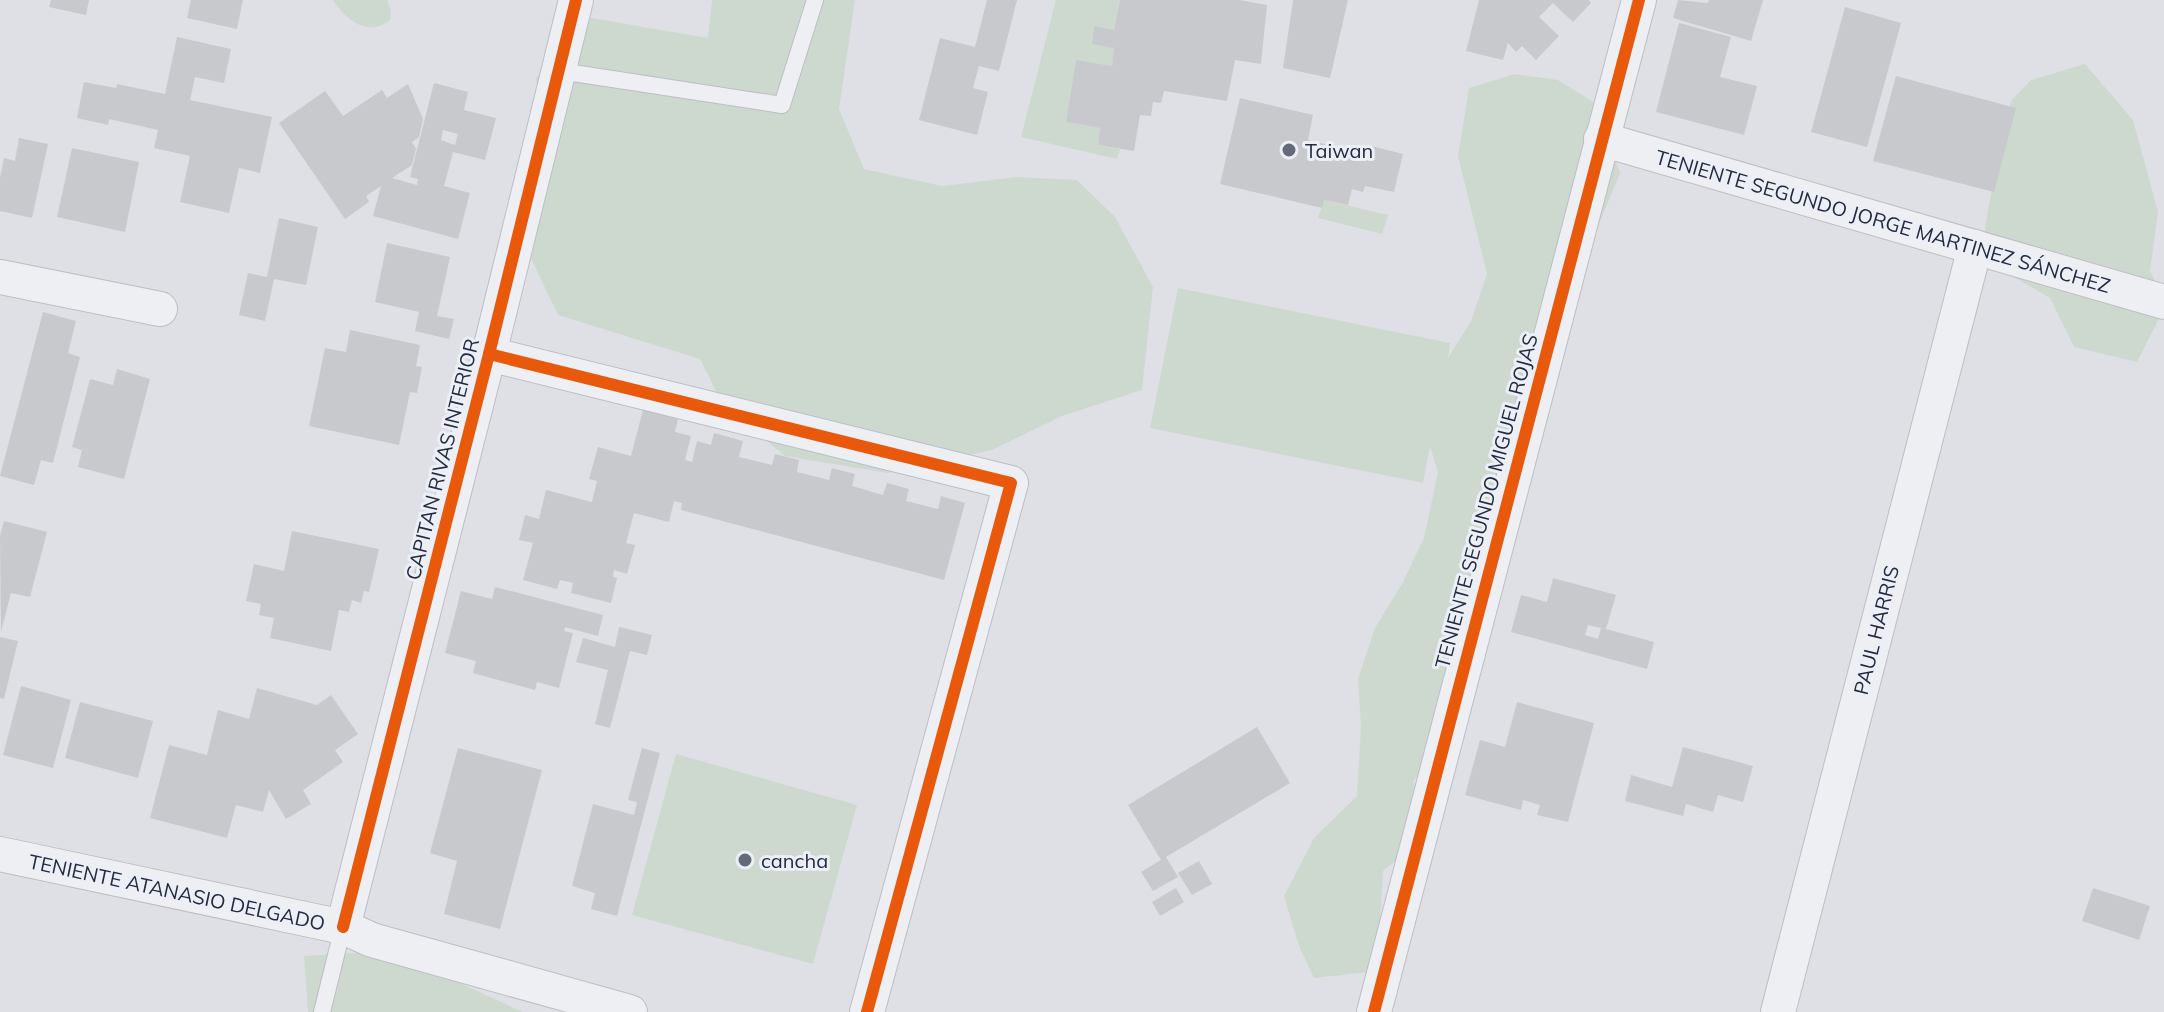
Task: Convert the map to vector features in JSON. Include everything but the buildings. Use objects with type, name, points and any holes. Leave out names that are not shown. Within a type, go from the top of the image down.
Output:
[{"type":"street","name":"CAPITAN RIVAS INTERIOR","points":[[343,927],[576,0]]},
{"type":"street","name":"TENIENTE SEGUNDO MIGUEL ROJAS","points":[[1374,1012],[1639,0]]},
{"type":"street","name":"TENIENTE SEGUNDO JORGE MARTINEZ SÁNCHEZ","points":[[1601,139],[2164,302]]},
{"type":"street","name":"PAUL HARRIS","points":[[1778,1012],[1975,247]]},
{"type":"street","points":[[0,277],[160,309]]},
{"type":"street","points":[[489,354],[1011,483],[867,1012]]},
{"type":"street","name":"TENIENTE ATANASIO DELGADO","points":[[0,854],[343,927],[372,940],[630,1012]]},
{"type":"lane","points":[[560,71],[782,105],[815,0]]},
{"type":"lane","points":[[322,1012],[343,927]]},
{"type":"shaded area","points":[[333,0],[387,0],[390,20],[382,25],[366,27],[351,20]]},
{"type":"shaded area","points":[[712,0],[855,0],[839,109],[864,169],[942,186],[1017,177],[1077,180],[1115,217],[1153,287],[1142,390],[1062,416],[992,450],[888,473],[785,456],[723,405],[700,359],[558,315],[525,246],[544,134],[536,78],[586,17],[708,38]]},
{"type":"shaded area","points":[[1056,0],[1120,0],[1114,30],[1094,27],[1092,43],[1114,48],[1112,66],[1076,61],[1066,122],[1100,128],[1098,145],[1120,149],[1117,159],[1021,137]]},
{"type":"shaded area","points":[[2085,64],[2133,120],[2158,212],[2150,271],[2164,299],[2164,309],[2137,362],[2074,347],[2050,298],[1981,258],[2011,101],[2031,80]]},
{"type":"shaded area","points":[[1515,74],[1558,80],[1595,103],[1620,173],[1579,273],[1511,537],[1469,567],[1486,620],[1454,734],[1413,781],[1432,831],[1383,871],[1377,971],[1314,978],[1299,946],[1284,896],[1314,838],[1357,796],[1361,727],[1358,679],[1375,628],[1403,582],[1424,538],[1438,472],[1430,446],[1423,483],[1150,428],[1178,288],[1450,343],[1448,358],[1471,321],[1487,274],[1458,156],[1469,88]]},
{"type":"shaded area","points":[[1324,200],[1388,215],[1382,234],[1318,218]]},
{"type":"shaded area","name":"cancha","points":[[676,754],[857,805],[813,964],[632,915]]},
{"type":"shaded area","points":[[389,951],[523,1012],[308,1012],[304,956]]},
{"type":"cycle path","points":[[343,927],[576,0]]},
{"type":"cycle path","points":[[1374,1012],[1639,0]]},
{"type":"cycle path","points":[[489,354],[1011,483],[867,1012]]},
{"type":"place","name":"Taiwan","points":[[1289,150]]},
{"type":"place","name":"cancha","points":[[745,860]]}]
